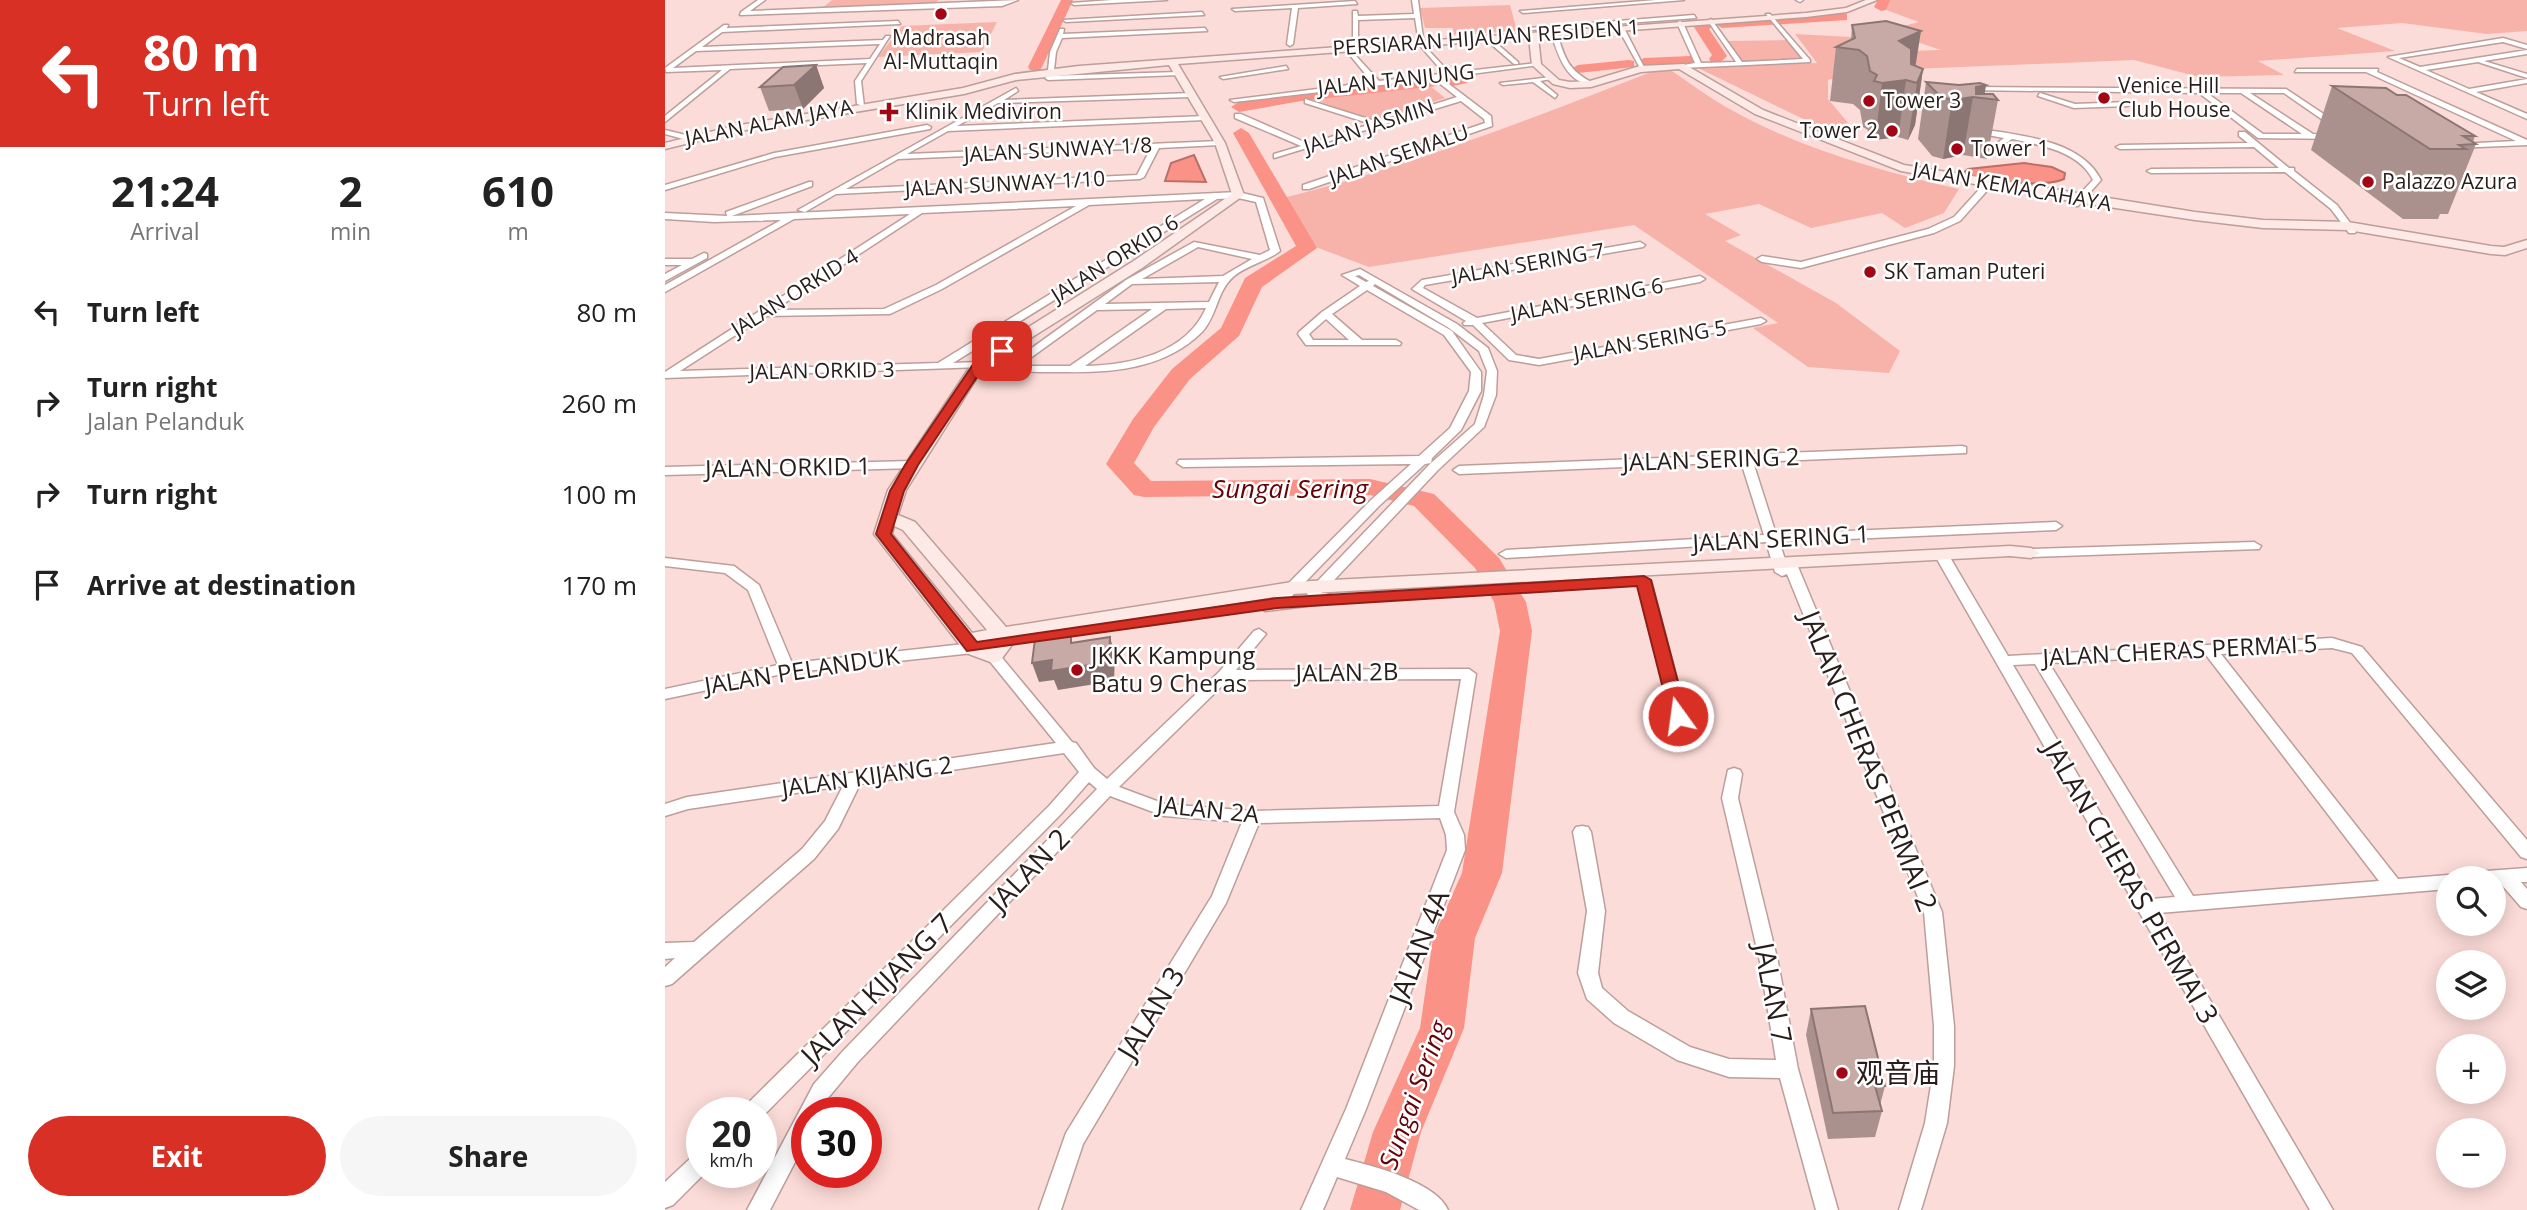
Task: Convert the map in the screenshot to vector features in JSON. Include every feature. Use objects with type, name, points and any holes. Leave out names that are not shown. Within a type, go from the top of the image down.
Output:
[{"type":"street","points":[[665,70],[762,0]]},
{"type":"street","points":[[812,11],[825,0]]},
{"type":"street","points":[[743,13],[949,3],[1002,4],[1015,0]]},
{"type":"street","points":[[1049,74],[1053,52],[1075,2],[1164,0]]},
{"type":"street","points":[[1415,0],[1420,40],[1444,70]]},
{"type":"street","points":[[1520,0],[1532,31],[1537,62],[1549,78]]},
{"type":"street","points":[[1523,11],[1635,1],[1681,0]]},
{"type":"street","name":"PERSIARAN HIJAUAN RESIDEN 1","points":[[1834,11],[1863,0]]},
{"type":"street","name":"PERSIARAN HIJAUAN RESIDEN 1","points":[[1172,63],[1215,57],[1486,37],[1532,31],[1554,33],[1757,18],[1860,7],[1874,0]]},
{"type":"street","points":[[1235,9],[1355,2],[1355,41]]},
{"type":"street","points":[[1290,44],[1294,6]]},
{"type":"street","points":[[861,104],[858,81],[909,7]]},
{"type":"street","points":[[1066,20],[1202,14]]},
{"type":"street","points":[[1355,18],[1417,16]]},
{"type":"street","points":[[1503,83],[1549,78],[1570,85],[1591,84],[1643,68],[1808,61],[1771,16]]},
{"type":"street","points":[[1532,31],[1695,17]]},
{"type":"street","points":[[1711,21],[1739,63]]},
{"type":"street","points":[[721,30],[898,23]]},
{"type":"street","points":[[1681,23],[1685,26],[1699,65]]},
{"type":"street","points":[[1621,28],[1643,68]]},
{"type":"street","points":[[1059,36],[1205,30]]},
{"type":"street","points":[[1554,33],[1565,67],[1570,74],[1591,84]]},
{"type":"street","points":[[1486,37],[1516,62]]},
{"type":"street","points":[[2526,116],[2391,57],[2503,40],[2527,47]]},
{"type":"street","points":[[695,49],[884,41]]},
{"type":"street","points":[[1346,47],[1374,80],[1516,62],[1537,62]]},
{"type":"street","points":[[2439,50],[2527,76]]},
{"type":"street","points":[[2419,69],[2527,52]]},
{"type":"street","name":"JALAN TANJUNG","points":[[1275,53],[1300,90],[1537,62]]},
{"type":"street","points":[[665,70],[870,61]]},
{"type":"street","points":[[1015,77],[1172,63],[1220,143],[1238,195]]},
{"type":"street","name":"JALAN ALAM JAYA","points":[[665,145],[687,138],[861,104],[962,90],[1008,77],[1172,63]]},
{"type":"street","name":"JALAN ALAM JAYA","points":[[665,145],[734,129],[964,91],[1015,77],[1095,67],[1172,63]]},
{"type":"street","name":"JALAN KEMACAHAYA","points":[[1677,66],[1707,92],[1747,115],[1849,157],[1896,172],[2249,228],[2366,230],[2505,251],[2527,244]]},
{"type":"street","name":"JALAN KEMACAHAYA","points":[[1677,66],[1749,107],[1826,141],[1901,168],[1987,186]]},
{"type":"street","points":[[665,120],[729,67]]},
{"type":"street","points":[[1223,77],[1286,68]]},
{"type":"street","points":[[1049,74],[1079,69]]},
{"type":"street","points":[[2297,71],[2378,69]]},
{"type":"street","points":[[2367,70],[2527,143]]},
{"type":"street","points":[[1434,76],[1493,117]]},
{"type":"street","points":[[1535,80],[1555,96]]},
{"type":"street","points":[[2469,92],[2527,82]]},
{"type":"street","points":[[1461,87],[1493,117]]},
{"type":"street","points":[[1957,89],[2286,91],[2341,128]]},
{"type":"street","points":[[2187,89],[2291,170],[2334,207],[2350,229]]},
{"type":"street","points":[[2199,89],[2258,135],[2338,137]]},
{"type":"street","points":[[1016,90],[801,211],[1138,195]]},
{"type":"street","points":[[1234,100],[1300,90]]},
{"type":"street","points":[[2029,91],[2074,106],[2127,104]]},
{"type":"street","points":[[2389,92],[2414,91]]},
{"type":"street","points":[[2244,92],[2311,137]]},
{"type":"street","points":[[996,102],[1190,95]]},
{"type":"street","name":"JALAN JASMIN","points":[[1277,156],[1462,98]]},
{"type":"street","points":[[1308,101],[1377,124]]},
{"type":"street","points":[[1238,116],[1308,146]]},
{"type":"street","points":[[2441,117],[2466,116]]},
{"type":"street","name":"JALAN SEMALU","points":[[1306,187],[1489,124],[1493,117]]},
{"type":"street","points":[[947,129],[1205,118]]},
{"type":"street","points":[[665,188],[774,155],[927,127]]},
{"type":"street","points":[[1966,128],[2050,146],[2088,163],[2095,170],[2097,180],[2075,201]]},
{"type":"street","points":[[665,132],[687,138]]},
{"type":"street","points":[[665,196],[776,161],[876,142],[872,137]]},
{"type":"street","points":[[1971,148],[1998,146],[2010,137]]},
{"type":"street","name":"JALAN SUNWAY 1/8","points":[[897,157],[1220,143]]},
{"type":"street","points":[[2453,146],[2527,143]]},
{"type":"street","points":[[2120,147],[2256,145]]},
{"type":"street","name":"JALAN SUNWAY 1/10","points":[[835,192],[1140,177],[1156,146]]},
{"type":"street","points":[[2151,171],[2291,170]]},
{"type":"street","points":[[714,219],[809,184]]},
{"type":"street","points":[[1762,259],[1801,265],[1931,231],[1957,219],[1987,186]]},
{"type":"street","name":"JALAN ORKID 6","points":[[941,365],[1217,195]]},
{"type":"street","points":[[1238,195],[1137,265],[978,365],[912,465],[897,491],[883,534],[970,644],[999,644],[1277,603],[1307,591],[1480,425],[1490,395],[1492,372],[1484,351],[1369,285],[1326,314],[1303,334],[1310,343],[1396,343]]},
{"type":"street","points":[[665,216],[714,219],[792,217],[1238,195],[1260,200],[1275,251]]},
{"type":"street","points":[[764,313],[886,312],[939,286],[1089,202]]},
{"type":"street","name":"JALAN ORKID 4","points":[[665,375],[923,209]]},
{"type":"street","points":[[665,278],[775,217]]},
{"type":"street","points":[[665,289],[792,217]]},
{"type":"street","points":[[1184,233],[1275,251]]},
{"type":"street","points":[[1225,279],[1200,328],[1163,356],[1129,367],[1026,369],[1018,367],[1016,363],[1129,282],[1197,244],[1262,258]]},
{"type":"street","name":"JALAN SERING 7","points":[[1474,321],[1417,289],[1417,285],[1640,245]]},
{"type":"street","points":[[1129,282],[1225,279],[1275,251]]},
{"type":"street","points":[[665,262],[694,262]]},
{"type":"street","points":[[1137,265],[1154,269]]},
{"type":"street","name":"JALAN SERING 6","points":[[1448,328],[1699,279]]},
{"type":"street","points":[[1072,307],[1213,304]]},
{"type":"street","points":[[1075,368],[1164,305]]},
{"type":"street","points":[[1326,314],[1359,343]]},
{"type":"street","name":"JALAN SERING 5","points":[[1474,321],[1513,358],[1539,362],[1761,321]]},
{"type":"street","points":[[1307,591],[1375,503],[1455,430],[1475,391],[1476,372],[1448,328]]},
{"type":"street","name":"JALAN ORKID 3","points":[[665,375],[978,365]]},
{"type":"street","name":"JALAN SERING 2","points":[[1459,470],[1962,450]]},
{"type":"street","name":"JALAN CHERAS PERMAI 2","points":[[1746,459],[1771,538],[1786,567],[1933,912],[1944,1026],[1944,1066],[1936,1123],[1910,1210]]},
{"type":"street","points":[[1183,463],[1420,461],[1437,465]]},
{"type":"street","name":"JALAN ORKID 1","points":[[665,471],[912,465]]},
{"type":"street","points":[[890,518],[909,526],[999,644]]},
{"type":"street","name":"JALAN SERING 1","points":[[1506,554],[1771,538],[2056,526]]},
{"type":"street","points":[[999,644],[1307,591],[1944,558],[2014,559],[2031,553],[2254,546]]},
{"type":"street","name":"JALAN CHERAS PERMAI 3","points":[[1944,558],[2321,1210]]},
{"type":"street","points":[[665,562],[729,569],[754,588],[787,668]]},
{"type":"street","points":[[1539,580],[1644,580],[1786,567]]},
{"type":"street","points":[[1644,580],[1684,736]]},
{"type":"street","name":"JALAN 2","points":[[818,1097],[850,1058],[1107,789],[1224,675],[1259,634]]},
{"type":"street","name":"JALAN CHERAS PERMAI 5","points":[[2003,661],[2332,643],[2357,650],[2527,852]]},
{"type":"street","name":"JALAN PELANDUK","points":[[665,694],[787,668],[970,644]]},
{"type":"street","name":"JALAN 2A","points":[[999,644],[1088,772],[1107,789],[1164,810],[1253,817],[1446,812]]},
{"type":"street","points":[[2210,649],[2393,886]]},
{"type":"street","points":[[2039,659],[2188,903]]},
{"type":"street","name":"JALAN 2B","points":[[1224,675],[1469,674]]},
{"type":"street","name":"JALAN 4A","points":[[1312,1210],[1356,1109],[1456,850],[1455,835],[1446,812],[1469,674]]},
{"type":"street","name":"JALAN KIJANG 2","points":[[665,810],[687,803],[1070,747]]},
{"type":"street","name":"JALAN KIJANG 7","points":[[768,1097],[997,869],[1088,772]]},
{"type":"street","name":"JALAN 7","points":[[1734,774],[1730,798],[1769,962],[1788,1069],[1827,1210]]},
{"type":"street","points":[[665,978],[808,854],[832,825],[854,780]]},
{"type":"street","name":"JALAN 3","points":[[1050,1210],[1075,1140],[1220,898],[1253,817]]},
{"type":"street","points":[[1582,832],[1596,911],[1588,973],[1594,993],[1621,1017],[1684,1054],[1729,1068],[1788,1069]]},
{"type":"street","points":[[2506,877],[2527,875]]},
{"type":"street","points":[[2506,877],[2527,902]]},
{"type":"street","points":[[2145,907],[2436,883]]},
{"type":"street","points":[[665,951],[698,949]]},
{"type":"street","name":"JALAN 2","points":[[758,1210],[791,1147]]},
{"type":"street","points":[[1331,1165],[1399,1186],[1420,1195],[1437,1210]]},
{"type":"street","points":[[665,1197],[686,1177]]},
{"type":"shaded area","points":[[832,0],[938,0],[936,4],[822,8]]},
{"type":"shaded area","points":[[1889,0],[2527,0],[2527,31],[2487,34],[2402,23],[2337,28],[2395,51],[2258,61],[2284,75],[2199,77],[2134,60],[1863,71],[1828,80],[1828,99],[1849,124],[1840,137],[1696,67],[1817,63],[1795,34],[1851,37],[1877,52],[1941,50],[1884,31],[1919,22],[1886,10]]},
{"type":"shaded area","points":[[1510,5],[1517,31],[1452,35],[1453,28],[1425,28],[1420,8]]},
{"type":"shaded area","points":[[997,22],[982,52],[878,57],[902,26]]},
{"type":"shaded area","points":[[1788,40],[1805,61],[1741,63],[1728,41]]},
{"type":"shaded area","points":[[1672,71],[1726,107],[1782,135],[1839,157],[1959,189],[1944,213],[1905,228],[1882,213],[1811,228],[1759,204],[1705,214],[1741,235],[1725,241],[1836,303],[1900,351],[1889,373],[1808,367],[1753,328],[1778,323],[1634,225],[1369,267],[1313,246],[1283,198],[1422,157],[1651,72]]},
{"type":"shaded area","points":[[1429,85],[1445,98],[1374,121],[1307,97]]},
{"type":"shaded area","points":[[1194,155],[1206,182],[1165,181],[1171,163]]},
{"type":"shaded area","points":[[2024,163],[2052,167],[2065,173],[2064,179],[2043,183],[2013,183],[1963,173],[1968,169]]},
{"type":"building","points":[[1886,21],[1921,31],[1899,41],[1911,49],[1911,64],[1923,69],[1917,83],[1906,80],[1882,83],[1874,81],[1877,75],[1870,71],[1867,56],[1859,50],[1836,47],[1855,38],[1852,25]]},
{"type":"building","points":[[816,65],[794,85],[760,87],[783,67]]},
{"type":"building","points":[[1926,82],[1959,85],[1980,83],[1986,85],[1976,87],[1976,94],[1993,94],[1998,100],[1973,97],[1952,100],[1941,97]]},
{"type":"building","points":[[2332,86],[2386,88],[2397,95],[2406,95],[2475,136],[2463,136],[2476,144],[2459,145],[2466,149],[2430,149]]},
{"type":"building","points":[[1071,633],[1071,643],[1110,637],[1109,662],[1051,671],[1052,660],[1032,663],[1035,639]]},
{"type":"building","name":"观音庙","points":[[1865,1006],[1885,1086],[1875,1086],[1882,1111],[1833,1113],[1811,1009]]},
{"type":"waterway","name":"Sungai Sering","points":[[1035,67],[1067,0]]},
{"type":"waterway","points":[[1881,7],[1884,0]]},
{"type":"waterway","points":[[1780,21],[1842,17]]},
{"type":"waterway","points":[[1722,24],[1772,21]]},
{"type":"waterway","points":[[1708,25],[1701,27],[1720,56],[1716,59]]},
{"type":"waterway","points":[[1644,62],[1690,60]]},
{"type":"waterway","points":[[1578,69],[1629,64]]},
{"type":"waterway","points":[[1448,82],[1462,80]]},
{"type":"waterway","points":[[1239,107],[1301,96],[1432,83]]},
{"type":"waterway","name":"Sungai Sering","points":[[1241,133],[1307,248],[1253,283],[1231,331],[1181,374],[1142,425],[1120,464],[1144,489],[1370,487],[1424,500],[1488,564],[1510,602],[1516,631],[1482,873],[1454,938],[1442,1028],[1397,1132],[1375,1210]]},
{"type":"place","name":"Madrasah Al-Muttaqin","points":[[941,14]]},
{"type":"place","name":"Venice Hill Club House","points":[[2104,98]]},
{"type":"place","name":"Tower 3","points":[[1869,101]]},
{"type":"place","name":"Klinik Mediviron","points":[[889,112]]},
{"type":"place","name":"Tower 2","points":[[1892,131]]},
{"type":"place","name":"Tower 1","points":[[1957,149]]},
{"type":"place","name":"Palazzo Azura","points":[[2368,182]]},
{"type":"place","name":"SK Taman Puteri","points":[[1870,272]]},
{"type":"place","name":"JKKK Kampung Batu 9 Cheras","points":[[1077,670]]},
{"type":"place","name":"观音庙","points":[[1842,1073]]},
{"type":"route","points":[[1002,351],[978,365],[912,465],[897,491],[883,534],[973,648],[1277,603],[1644,580],[1678,716]]}]
